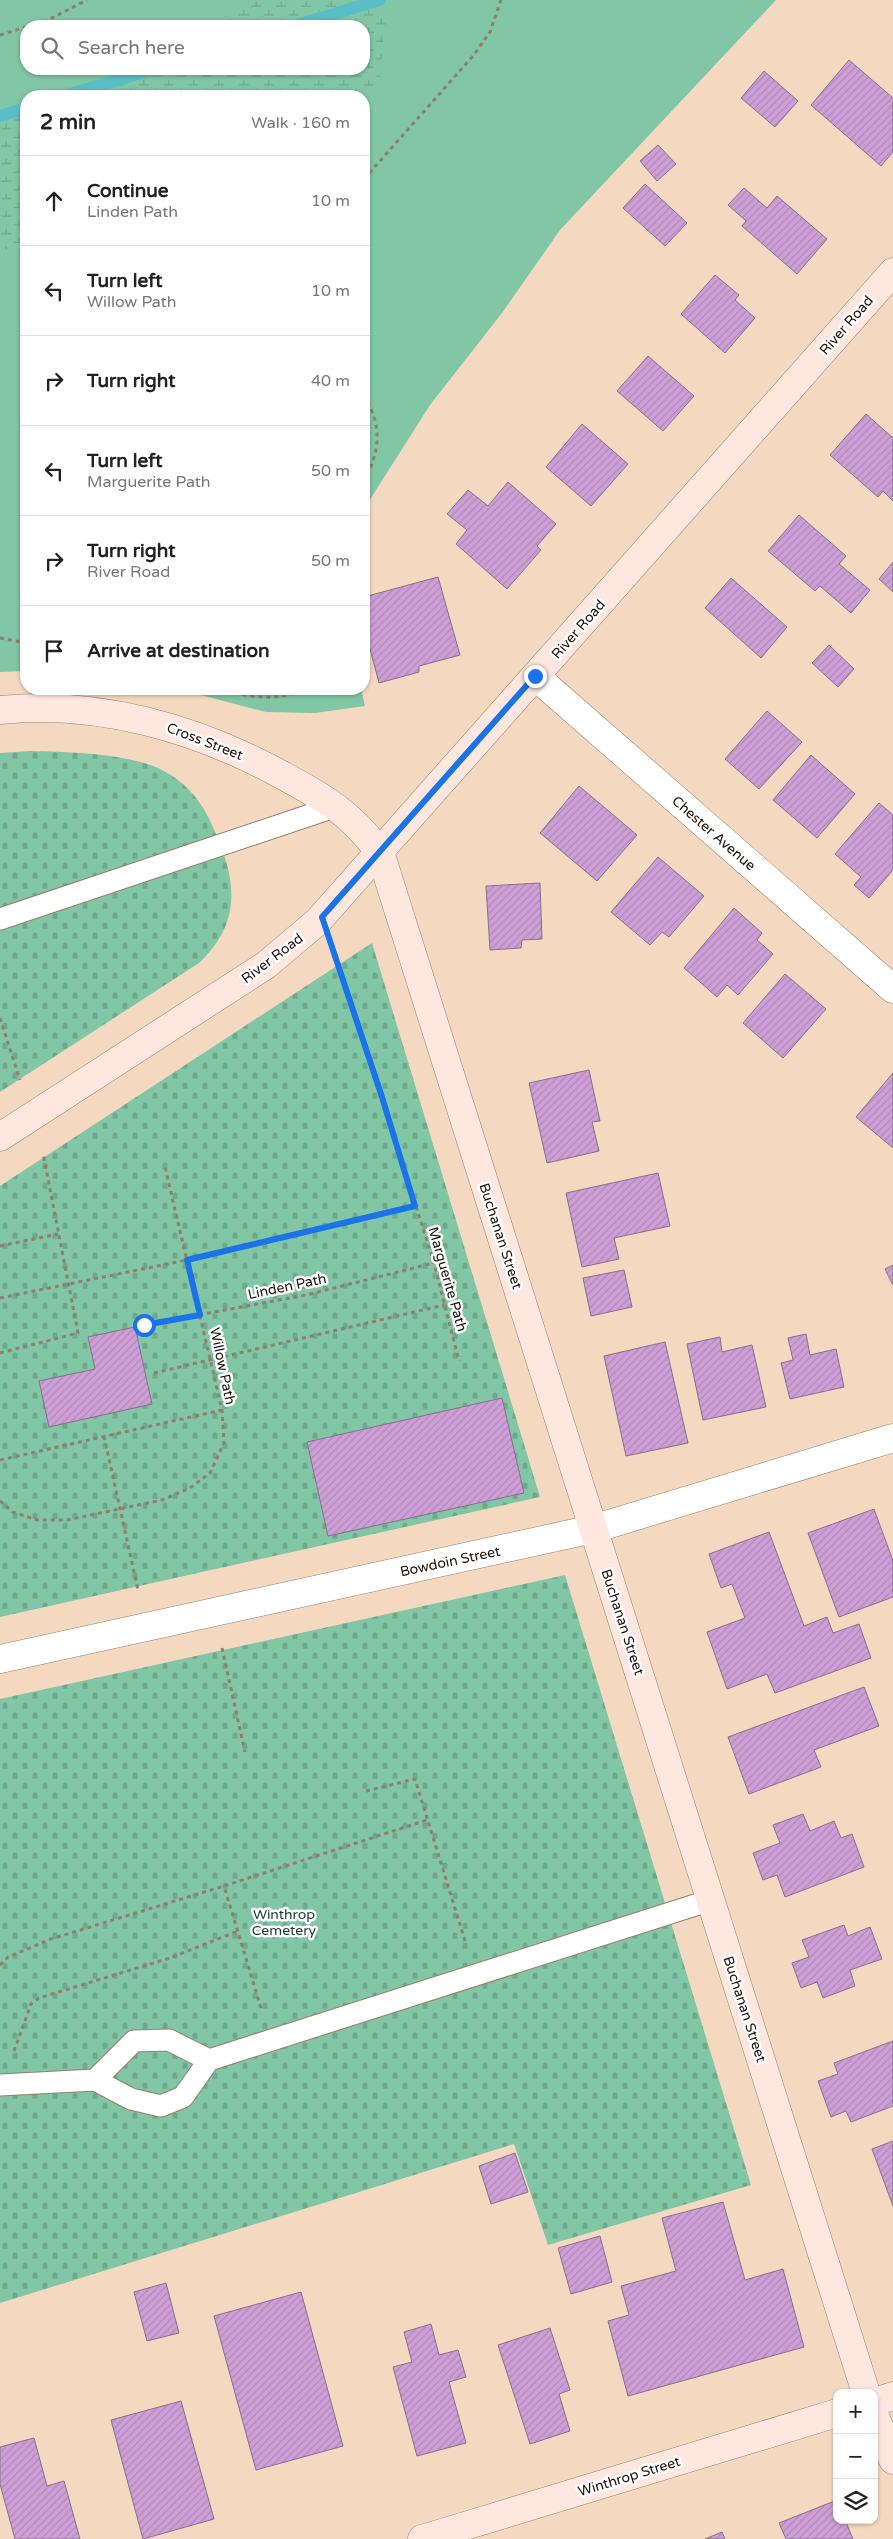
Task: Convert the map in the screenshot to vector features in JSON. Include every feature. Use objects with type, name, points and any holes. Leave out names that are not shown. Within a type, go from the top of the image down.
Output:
[{"type":"street","name":"River Road","points":[[0,1137],[266,965],[302,937],[380,852],[893,272]]},
{"type":"street","name":"Chester Avenue","points":[[535,676],[893,989]]},
{"type":"street","name":"Cross Street","points":[[0,710],[18,708],[81,710],[160,724],[204,738],[252,759],[296,782],[351,820],[380,852]]},
{"type":"street","name":"Buchanan Street","points":[[380,852],[865,2389]]},
{"type":"street","name":"Bowdoin Street","points":[[0,1659],[594,1529],[893,1438]]},
{"type":"street","points":[[878,2401],[893,2396]]},
{"type":"street","name":"Winthrop Street","points":[[422,2539],[833,2414]]},
{"type":"street","points":[[878,2424],[893,2460]]},
{"type":"lane","points":[[0,919],[334,807]]},
{"type":"lane","points":[[1,2085],[95,2080],[131,2099],[161,2106],[183,2097],[209,2060],[711,1900]]},
{"type":"lane","points":[[95,2080],[134,2041],[169,2040],[209,2060]]},
{"type":"path","points":[[48,20],[87,0]]},
{"type":"path","points":[[370,172],[473,56],[490,32],[501,0]]},
{"type":"path","points":[[0,35],[20,29]]},
{"type":"path","points":[[370,408],[377,423],[378,437],[375,456],[370,467]]},
{"type":"path","points":[[0,638],[20,642]]},
{"type":"path","points":[[252,695],[268,698],[281,698],[289,695]]},
{"type":"path","name":"Marguerite Path","points":[[322,917],[382,1097],[434,1263],[459,1361]]},
{"type":"path","points":[[0,1018],[45,1161],[78,1333],[0,1353]]},
{"type":"path","name":"Willow Path","points":[[0,1501],[13,1512],[37,1520],[67,1520],[162,1500],[190,1488],[210,1473],[224,1443],[222,1410],[165,1167]]},
{"type":"path","points":[[0,1298],[187,1260],[415,1206]]},
{"type":"path","points":[[0,1246],[58,1234]]},
{"type":"path","name":"Linden Path","points":[[144,1325],[306,1295],[434,1263]]},
{"type":"path","points":[[154,1373],[211,1362],[444,1304]]},
{"type":"path","points":[[0,1460],[104,1436],[177,1422],[222,1410]]},
{"type":"path","points":[[104,1436],[146,1628]]},
{"type":"path","points":[[214,1613],[245,1752]]},
{"type":"path","points":[[366,1791],[415,1779],[474,1976]]},
{"type":"path","points":[[0,1965],[8,1957],[51,1939],[224,1886],[427,1820]]},
{"type":"path","points":[[224,1886],[270,2040]]},
{"type":"path","points":[[1,2085],[31,2004],[39,1998],[170,1958],[238,1931]]},
{"type":"green space","points":[[0,0],[776,0],[560,230],[502,313],[430,405],[370,500],[370,90],[20,90],[20,671],[0,672]]},
{"type":"green space","points":[[257,0],[375,0],[377,7],[389,14],[383,42],[380,80],[370,93],[370,90],[85,90],[98,86],[119,75],[370,75],[370,20],[223,20],[240,12]]},
{"type":"green space","points":[[20,106],[20,250],[0,249],[0,111]]},
{"type":"green space","points":[[201,695],[362,695],[365,706],[315,713],[266,712]]},
{"type":"green space","points":[[30,751],[95,754],[128,759],[158,768],[178,780],[194,795],[211,823],[228,869],[231,902],[228,918],[222,933],[213,948],[199,963],[0,1092],[0,753]]},
{"type":"green space","points":[[372,943],[540,1497],[0,1617],[0,1186]]},
{"type":"green space","name":"Winthrop Cemetery","points":[[565,1575],[751,2185],[548,2245],[514,2144],[0,2303],[0,1699]]},
{"type":"building","points":[[849,60],[893,98],[893,152],[881,166],[811,105]]},
{"type":"building","points":[[764,71],[798,101],[775,127],[741,98]]},
{"type":"building","points":[[658,145],[676,164],[657,181],[640,161]]},
{"type":"building","points":[[645,184],[687,223],[665,246],[623,208]]},
{"type":"building","points":[[744,188],[767,208],[777,196],[827,239],[797,274],[742,226],[746,221],[728,205]]},
{"type":"building","points":[[715,275],[739,295],[735,300],[755,318],[725,353],[681,314]]},
{"type":"building","points":[[648,356],[694,396],[663,431],[617,391]]},
{"type":"building","points":[[866,414],[893,438],[893,501],[883,491],[878,497],[830,455]]},
{"type":"building","points":[[582,424],[628,464],[591,506],[546,467]]},
{"type":"building","points":[[508,482],[556,524],[537,546],[541,550],[507,589],[456,544],[467,530],[447,514],[468,490],[488,506]]},
{"type":"building","points":[[799,515],[846,556],[839,564],[870,590],[851,613],[820,586],[815,591],[768,551]]},
{"type":"building","points":[[893,562],[893,592],[879,579]]},
{"type":"building","points":[[438,577],[460,655],[419,666],[419,672],[379,683],[370,649],[370,595]]},
{"type":"building","points":[[731,578],[787,627],[761,658],[705,608]]},
{"type":"building","points":[[829,645],[854,669],[838,687],[812,663]]},
{"type":"building","points":[[767,711],[802,742],[759,789],[725,759]]},
{"type":"building","points":[[811,755],[855,794],[817,838],[773,800]]},
{"type":"building","points":[[579,786],[637,835],[597,881],[540,833]]},
{"type":"building","points":[[879,803],[893,815],[893,870],[869,898],[854,885],[861,877],[835,854]]},
{"type":"building","points":[[658,857],[704,896],[669,937],[662,932],[650,945],[611,912]]},
{"type":"building","points":[[540,883],[542,939],[522,940],[521,948],[490,950],[486,886]]},
{"type":"building","points":[[734,908],[762,933],[757,940],[773,954],[738,995],[727,985],[717,997],[684,968]]},
{"type":"building","points":[[785,974],[826,1009],[783,1058],[743,1023]]},
{"type":"building","points":[[589,1070],[600,1121],[592,1122],[599,1151],[547,1163],[529,1083]]},
{"type":"building","points":[[893,1073],[893,1148],[856,1117]]},
{"type":"building","points":[[658,1173],[670,1226],[614,1238],[619,1259],[582,1267],[566,1193]]},
{"type":"building","points":[[893,1265],[893,1285],[885,1269]]},
{"type":"building","points":[[624,1270],[632,1307],[591,1316],[583,1278]]},
{"type":"building","points":[[135,1327],[152,1404],[49,1427],[39,1381],[95,1369],[88,1337]]},
{"type":"building","points":[[806,1334],[810,1355],[836,1349],[844,1387],[790,1399],[781,1363],[793,1360],[788,1338]]},
{"type":"building","points":[[720,1337],[722,1352],[752,1345],[766,1407],[703,1420],[687,1344]]},
{"type":"building","points":[[665,1342],[688,1443],[626,1456],[604,1356]]},
{"type":"building","points":[[502,1398],[524,1493],[328,1536],[307,1442]]},
{"type":"building","points":[[874,1509],[893,1561],[893,1597],[839,1617],[808,1533]]},
{"type":"building","points":[[769,1532],[804,1626],[827,1617],[833,1633],[859,1624],[871,1658],[775,1693],[767,1674],[727,1689],[707,1632],[745,1618],[732,1584],[721,1588],[709,1554]]},
{"type":"building","points":[[864,1687],[879,1726],[814,1750],[821,1767],[749,1794],[728,1737]]},
{"type":"building","points":[[803,1814],[810,1831],[834,1821],[841,1838],[852,1834],[864,1867],[785,1897],[777,1875],[763,1880],[753,1853],[780,1843],[773,1825]]},
{"type":"building","points":[[844,1925],[848,1936],[870,1927],[882,1959],[850,1970],[855,1986],[823,1998],[817,1982],[801,1988],[792,1963],[809,1957],[802,1940]]},
{"type":"building","points":[[893,2041],[893,2106],[851,2122],[846,2111],[831,2117],[818,2081],[838,2074],[834,2063]]},
{"type":"building","points":[[893,2141],[893,2206],[872,2149]]},
{"type":"building","points":[[515,2153],[528,2192],[491,2204],[479,2166]]},
{"type":"building","points":[[723,2202],[745,2280],[783,2269],[804,2347],[628,2396],[608,2321],[629,2315],[621,2286],[676,2271],[662,2218]]},
{"type":"building","points":[[600,2236],[612,2282],[571,2294],[558,2248]]},
{"type":"building","points":[[166,2283],[179,2333],[147,2341],[134,2292]]},
{"type":"building","points":[[301,2292],[343,2446],[256,2470],[214,2316]]},
{"type":"building","points":[[431,2324],[439,2355],[458,2350],[466,2377],[449,2382],[466,2443],[417,2456],[393,2367],[412,2362],[404,2332]]},
{"type":"building","points":[[550,2328],[570,2390],[559,2394],[570,2431],[530,2444],[498,2345]]},
{"type":"building","points":[[181,2401],[214,2519],[143,2539],[111,2420]]},
{"type":"building","points":[[34,2438],[47,2486],[64,2481],[80,2539],[15,2539],[0,2484],[0,2447]]},
{"type":"building","points":[[833,2502],[833,2524],[847,2524],[853,2539],[786,2539],[779,2523]]},
{"type":"building","points":[[722,2532],[725,2539],[705,2539]]},
{"type":"waterway","points":[[314,20],[380,0]]},
{"type":"waterway","points":[[84,90],[134,75]]},
{"type":"waterway","points":[[0,116],[20,110]]},
{"type":"route","points":[[144,1325],[200,1315],[187,1260],[415,1206],[348,990],[322,917],[535,676]]}]
